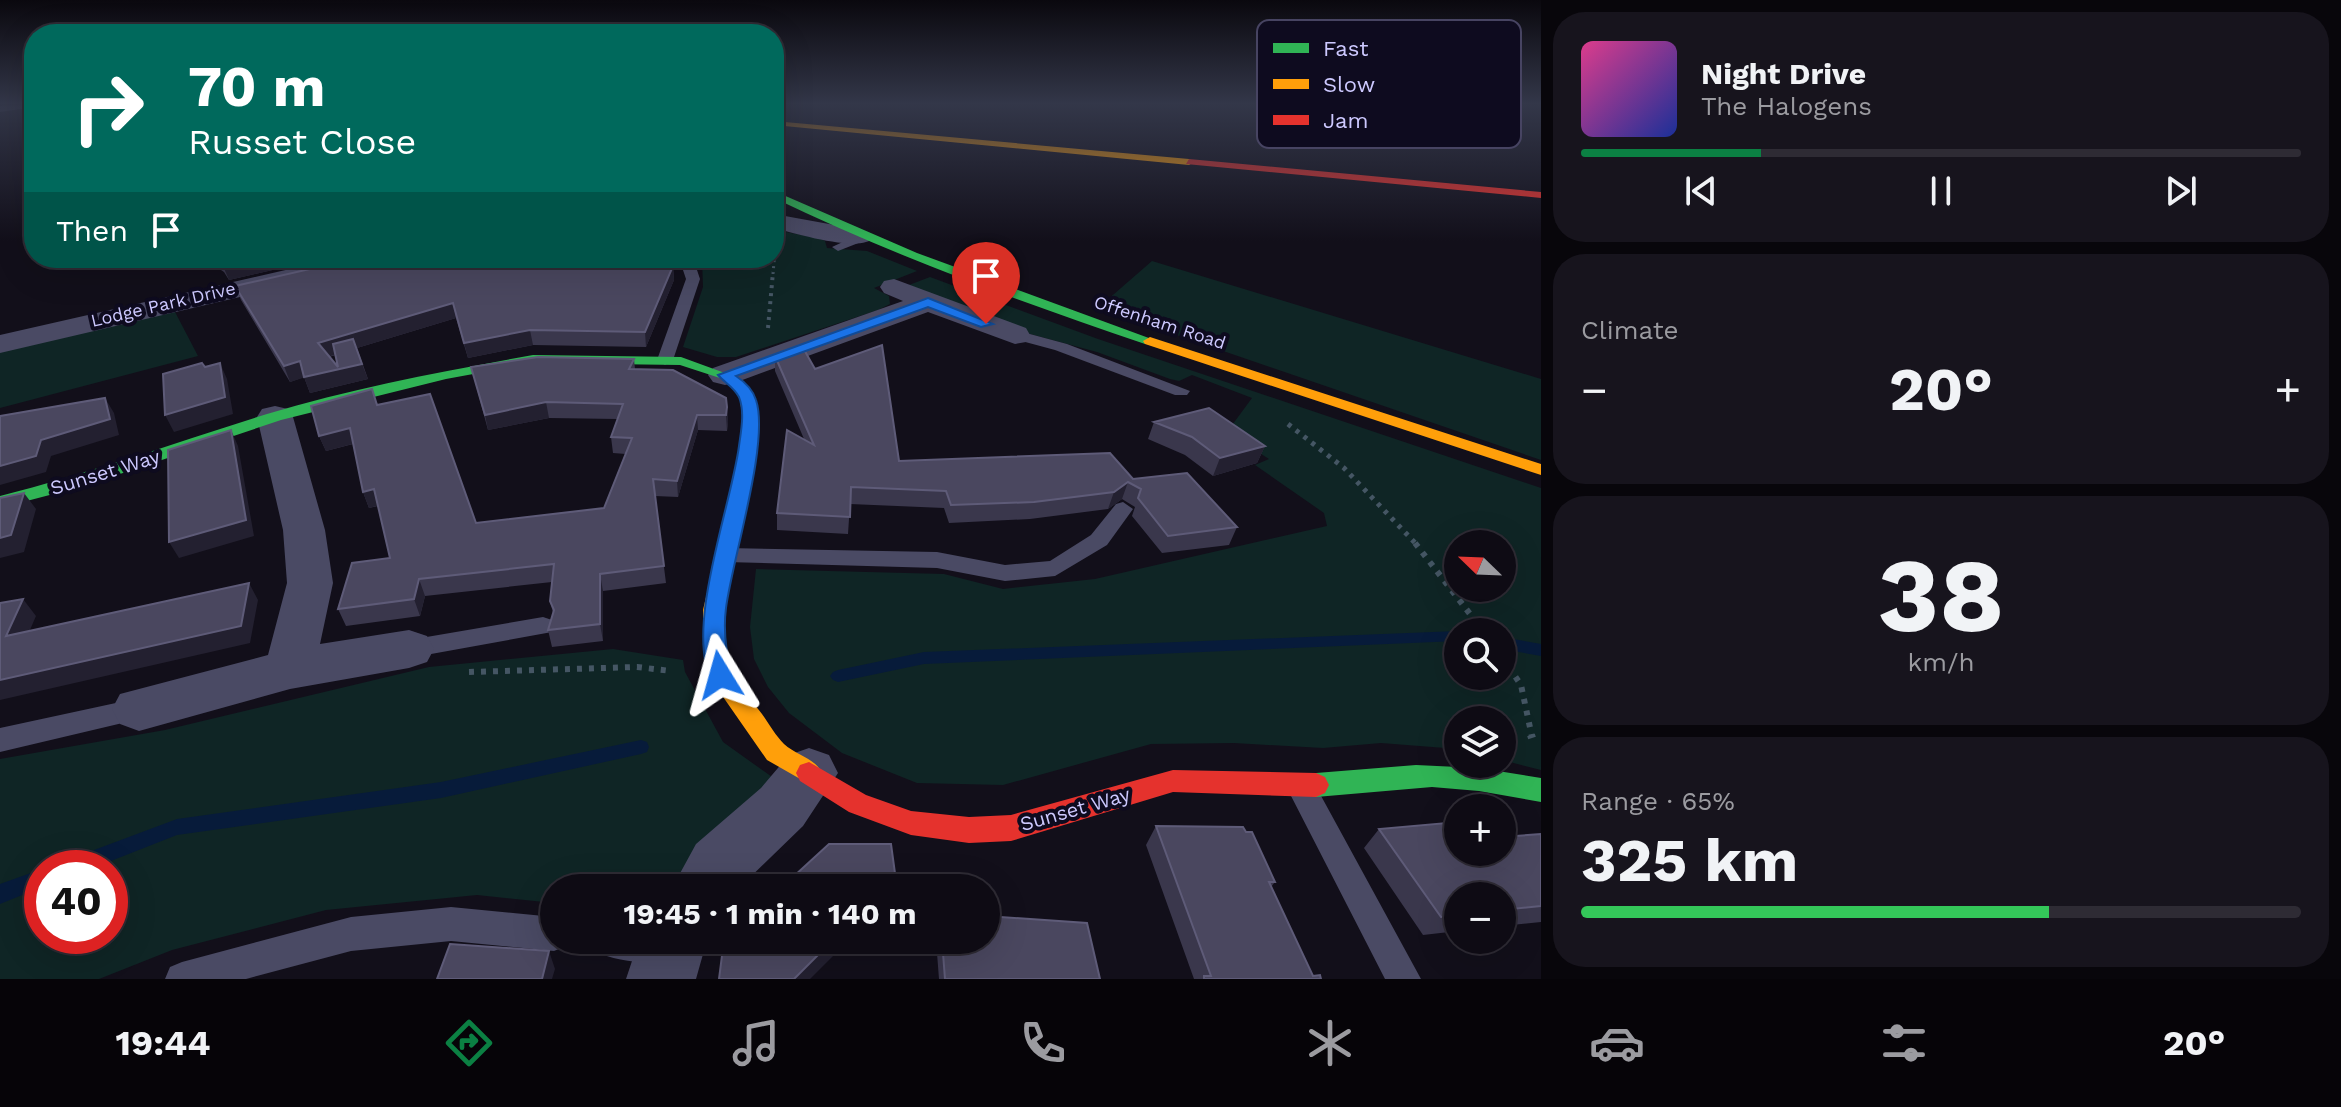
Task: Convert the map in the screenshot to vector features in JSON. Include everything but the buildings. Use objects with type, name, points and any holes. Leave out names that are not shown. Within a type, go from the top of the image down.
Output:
[{"type":"main road","points":[[1058,150],[1541,195]]},
{"type":"main road","name":"Offenham Road","points":[[784,199],[862,237],[997,290],[1541,470]]},
{"type":"main road","name":"Sunset Way","points":[[0,502],[78,482],[275,417],[397,385],[533,359],[665,360],[705,367],[725,375],[740,386],[748,400],[751,422],[744,473],[714,610],[714,650],[720,675],[776,752],[858,804],[911,823],[969,830],[1011,828],[1173,781],[1345,786],[1415,776],[1485,779],[1541,790]]},
{"type":"street","points":[[784,224],[862,237]]},
{"type":"street","name":"Lodge Park Drive","points":[[0,344],[330,268]]},
{"type":"street","points":[[894,287],[1015,335]]},
{"type":"street","points":[[725,375],[928,302]]},
{"type":"street","points":[[275,417],[304,530],[310,583],[290,669]]},
{"type":"street","points":[[139,709],[290,669],[409,649]]},
{"type":"street","points":[[713,874],[718,865],[782,807],[809,773]]},
{"type":"lane","points":[[838,247],[862,237]]},
{"type":"lane","points":[[665,360],[693,279],[689,268]]},
{"type":"lane","points":[[1015,335],[1061,347],[1181,391]]},
{"type":"lane","points":[[726,555],[937,560],[1005,573],[1055,568],[1099,540],[1123,509]]},
{"type":"lane","points":[[409,649],[543,626]]},
{"type":"lane","points":[[0,740],[139,709]]},
{"type":"lane","points":[[1300,785],[1404,979]]},
{"type":"lane","points":[[182,979],[351,934],[451,924],[540,933]]},
{"type":"path","points":[[765,361],[772,268]]},
{"type":"path","points":[[1277,418],[1327,453],[1362,485],[1409,534],[1474,618]]},
{"type":"path","points":[[409,649],[408,674],[637,667],[720,675]]},
{"type":"path","points":[[1516,678],[1521,685],[1535,755]]},
{"type":"green space","points":[[784,232],[819,238],[825,241],[827,248],[867,251],[917,271],[874,288],[889,296],[890,304],[878,310],[736,357],[717,357],[683,347],[703,287],[702,268],[784,268]]},
{"type":"green space","points":[[1152,261],[1541,379],[1541,460],[1098,308]]},
{"type":"green space","points":[[930,277],[1098,339],[1541,488],[1541,770],[1516,764],[1516,706],[1444,706],[1444,748],[1381,743],[1323,748],[1234,743],[1151,744],[1003,785],[917,783],[842,753],[789,713],[768,687],[754,659],[750,627],[756,569],[944,574],[1003,589],[1095,579],[1327,526],[1324,513],[1255,465],[1269,459],[1227,432],[1252,398],[1192,375],[1179,381],[1170,379],[1097,352],[1030,334],[909,285]]},
{"type":"green space","points":[[174,310],[198,356],[0,408],[0,352]]},
{"type":"green space","points":[[613,649],[683,660],[685,672],[723,742],[793,792],[717,874],[540,874],[540,902],[477,895],[326,910],[172,950],[99,979],[0,979],[0,759],[165,730],[429,667]]},
{"type":"waterway","points":[[838,676],[924,658],[1444,637]]},
{"type":"waterway","points":[[1516,646],[1541,650]]},
{"type":"waterway","points":[[116,850],[177,827],[441,790],[641,747]]},
{"type":"waterway","points":[[0,894],[24,885]]},
{"type":"traffic: fast","points":[[784,199],[959,274],[1150,341]]},
{"type":"traffic: fast","points":[[0,502],[78,482],[275,417],[446,375],[533,359],[681,361],[726,376]]},
{"type":"traffic: fast","points":[[1316,785],[1432,776],[1541,790]]},
{"type":"traffic: slow","points":[[1058,150],[1189,162]]},
{"type":"traffic: slow","points":[[1150,341],[1541,470]]},
{"type":"traffic: slow","points":[[726,376],[740,386],[748,400],[751,422],[744,473],[714,610],[714,650],[720,675],[776,752],[809,773]]},
{"type":"traffic: jam","points":[[1189,162],[1541,195]]},
{"type":"traffic: jam","points":[[809,773],[858,804],[911,823],[969,830],[1011,828],[1173,781],[1316,785]]},
{"type":"route","points":[[720,675],[714,650],[714,610],[744,473],[751,422],[748,400],[740,386],[725,375],[884,321],[928,302],[986,324]]}]
